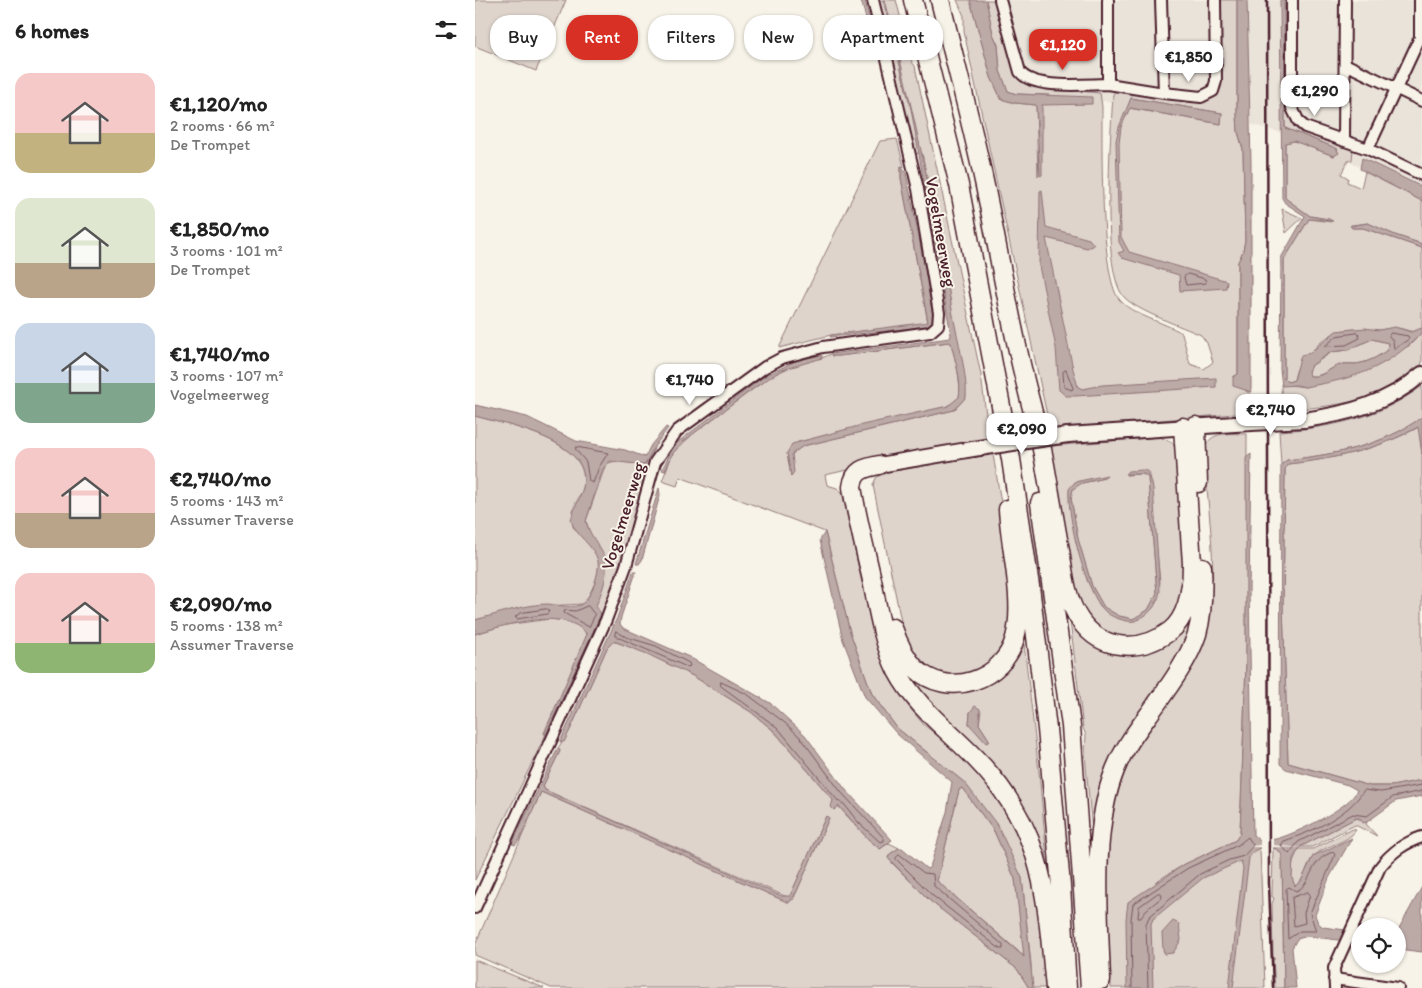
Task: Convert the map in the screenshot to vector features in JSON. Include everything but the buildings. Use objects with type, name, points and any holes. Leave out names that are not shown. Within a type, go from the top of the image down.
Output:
[{"type":"highway","points":[[913,0],[959,186],[1011,458],[1030,586],[1047,729],[1061,886],[1067,988]]},
{"type":"highway","points":[[940,0],[985,186],[1019,354],[1043,454],[1067,590],[1080,620],[1091,633],[1107,642],[1125,647],[1144,645],[1166,634],[1183,616],[1192,581],[1189,426]]},
{"type":"highway","points":[[1019,354],[1071,726],[1090,988]]},
{"type":"highway","points":[[1101,988],[1099,889],[1101,840],[1107,796],[1115,770],[1130,738],[1155,706],[1183,663],[1197,634],[1203,593],[1189,426]]},
{"type":"highway","points":[[879,465],[865,480],[864,495],[892,626],[899,645],[906,658],[923,674],[941,682],[960,683],[977,680],[992,672],[1007,657],[1015,636],[1018,608],[1007,505],[1011,458]]},
{"type":"highway","points":[[879,465],[858,471],[853,479],[852,487],[879,615],[890,654],[907,687],[919,703],[995,780],[1028,833],[1044,884],[1055,988]]},
{"type":"main road","points":[[879,465],[973,448],[1067,435],[1304,420],[1345,413],[1374,404],[1409,385],[1422,374]]},
{"type":"street","name":"Vogelmeerweg","points":[[475,908],[607,620],[626,566],[655,462],[677,431],[765,367],[781,358],[823,347],[930,332],[938,325],[939,313],[918,189],[873,0]]},
{"type":"street","points":[[1000,0],[1020,72],[1026,80],[1044,84],[1108,84],[1201,97],[1213,91],[1216,81],[1215,0]]},
{"type":"street","points":[[1108,0],[1108,84]]},
{"type":"street","points":[[1161,0],[1164,93]]},
{"type":"street","points":[[1292,0],[1292,108],[1294,115],[1305,127],[1367,149],[1422,175]]},
{"type":"street","points":[[1344,140],[1345,0]]},
{"type":"street","points":[[1367,149],[1421,35],[1420,0]]},
{"type":"street","points":[[1345,64],[1422,101]]},
{"type":"street","points":[[1398,988],[1335,984],[1334,968],[1379,867],[1390,854],[1422,837]]},
{"type":"shaded area","points":[[475,0],[566,0],[556,24],[556,15],[490,15],[490,52],[475,46]]},
{"type":"shaded area","points":[[876,0],[896,0],[900,15],[880,15]]},
{"type":"shaded area","points":[[957,0],[970,0],[991,77],[1001,99],[1015,103],[1036,105],[1038,176],[1041,107],[1050,95],[1016,94],[1008,91],[1000,71],[998,45],[993,34],[986,0],[997,0],[1017,77],[1029,86],[1100,93],[1102,107],[1102,177],[1105,237],[1113,286],[1119,299],[1131,310],[1182,333],[1190,364],[1204,369],[1213,362],[1207,343],[1201,335],[1131,303],[1125,298],[1117,284],[1112,262],[1109,201],[1113,94],[1117,90],[1200,103],[1214,96],[1221,88],[1221,0],[1237,0],[1237,114],[1238,132],[1243,149],[1245,240],[1238,262],[1238,374],[1233,378],[1247,392],[1251,392],[1247,413],[1050,429],[964,32],[964,16]],"holes":[[[1131,98],[1222,113],[1221,124],[1128,108]]]},
{"type":"shaded area","points":[[977,0],[1422,0],[1422,196],[1296,137],[1250,124],[1131,103],[1003,95]]},
{"type":"shaded area","points":[[1284,0],[1288,0],[1289,115],[1299,128],[1353,149],[1352,160],[1348,161],[1341,174],[1348,178],[1347,182],[1361,188],[1365,172],[1422,201],[1422,244],[1368,223],[1351,225],[1352,228],[1363,228],[1422,248],[1422,328],[1413,331],[1395,328],[1378,330],[1348,329],[1341,331],[1319,344],[1299,364],[1294,380],[1288,382],[1284,379],[1284,260],[1309,219],[1331,222],[1330,219],[1310,216],[1285,198],[1285,143],[1294,141],[1334,156],[1338,149],[1285,128]]},
{"type":"shaded area","points":[[509,60],[541,60],[536,71]]},
{"type":"shaded area","points":[[890,60],[911,60],[915,66],[981,375],[989,438],[825,475],[827,485],[837,488],[842,492],[873,633],[888,675],[909,707],[924,725],[951,746],[984,777],[1009,809],[1038,882],[1050,988],[1032,988],[1022,878],[965,783],[897,728],[872,694],[850,632],[825,532],[680,477],[677,486],[662,481],[673,453],[695,432],[771,376],[797,364],[831,354],[832,356],[839,356],[949,342],[951,343],[958,371],[959,398],[948,406],[798,442],[787,453],[791,476],[792,454],[803,446],[954,410],[966,397],[942,251],[922,153],[912,154]]},
{"type":"shaded area","points":[[897,139],[904,167],[901,166],[901,178],[928,323],[831,335],[779,348],[880,141]]},
{"type":"shaded area","points":[[1282,209],[1302,218],[1286,233]]},
{"type":"shaded area","points":[[1422,333],[1422,364],[1388,387],[1372,395],[1340,404],[1282,410],[1281,384],[1305,387],[1409,346]]},
{"type":"shaded area","points":[[1372,339],[1388,343],[1387,350],[1368,361],[1355,364],[1341,364],[1322,374],[1310,376],[1308,371],[1311,366],[1332,352],[1348,350]]},
{"type":"shaded area","points":[[1422,386],[1422,417],[1391,436],[1340,452],[1287,460],[1281,465],[1279,431],[1336,424],[1372,414],[1406,397]]},
{"type":"shaded area","points":[[475,416],[541,436],[571,454],[580,465],[584,484],[573,511],[573,527],[594,550],[599,566],[596,580],[583,604],[562,605],[475,620]]},
{"type":"shaded area","points":[[1419,427],[1422,454],[1422,780],[1392,786],[1370,786],[1288,763],[1283,606],[1285,469],[1287,464],[1338,456],[1387,442]]},
{"type":"shaded area","points":[[1247,434],[1246,664],[1240,833],[1236,840],[1185,864],[1155,882],[1260,848],[1265,988],[1111,988],[1107,872],[1113,815],[1120,787],[1130,760],[1207,626],[1213,578],[1205,447],[1217,435]]},
{"type":"shaded area","points":[[1160,437],[1173,443],[1177,454],[1184,579],[1177,612],[1160,630],[1133,639],[1111,635],[1090,620],[1079,602],[1073,578],[1050,446]],"holes":[[[1149,472],[1160,582],[1155,606],[1134,621],[1116,618],[1100,606],[1087,580],[1076,540],[1069,494],[1075,482],[1107,476],[1077,484],[1073,489],[1071,498],[1078,539],[1092,586],[1104,608],[1119,616],[1133,619],[1148,610],[1157,593],[1148,477],[1142,474],[1126,475]]]},
{"type":"shaded area","points":[[654,447],[640,506],[606,614],[601,614],[595,606],[605,577],[586,521],[606,464],[615,461],[645,465]]},
{"type":"shaded area","points":[[993,454],[1008,559],[1010,617],[1006,640],[998,657],[989,666],[972,672],[944,675],[936,673],[922,662],[911,647],[903,631],[873,485],[876,478],[883,473]]},
{"type":"shaded area","points":[[1068,604],[1130,652],[1196,604],[1185,650],[1134,726],[1093,842],[1085,755],[1086,735],[1083,728]]},
{"type":"shaded area","points":[[550,619],[573,622],[585,631],[586,638],[544,733],[546,734],[475,880],[475,634],[505,625]]},
{"type":"shaded area","points":[[1023,625],[1050,892],[1034,836],[915,693],[902,660],[968,688]],"holes":[[[981,711],[979,724],[988,738],[969,724],[970,712]]]},
{"type":"shaded area","points":[[613,641],[647,653],[693,676],[751,712],[774,731],[833,800],[834,810],[838,806],[868,839],[880,849],[889,843],[899,848],[890,854],[888,858],[893,864],[929,900],[1017,969],[1029,988],[551,988],[475,955],[475,945],[541,792],[778,898],[793,900],[797,891],[829,818],[826,816],[790,896],[787,897],[545,790],[543,786],[560,751],[558,748],[570,730],[607,648]]},
{"type":"shaded area","points":[[962,788],[994,831],[1015,879],[1025,957],[937,881],[959,790]]},
{"type":"shaded area","points":[[1356,818],[1367,822],[1366,824],[1377,836],[1355,825],[1312,847],[1300,847]]},
{"type":"shaded area","points":[[1353,829],[1356,830],[1352,835],[1314,856],[1301,880],[1295,886],[1292,877],[1292,867],[1299,849],[1313,849]]},
{"type":"shaded area","points":[[1273,848],[1279,850],[1282,855],[1284,988],[1275,988],[1272,904],[1274,898],[1272,897]]},
{"type":"shaded area","points":[[475,960],[544,988],[475,988]]},
{"type":"water","points":[[861,0],[865,0],[869,15],[865,15]]},
{"type":"water","points":[[883,0],[885,0],[889,15],[887,15]]},
{"type":"water","points":[[970,0],[986,0],[993,34],[998,45],[1000,71],[1008,91],[1016,94],[1092,97],[1092,104],[1042,105],[1042,175],[1040,176],[1036,105],[1015,103],[1001,99],[991,77]]},
{"type":"water","points":[[1237,0],[1247,0],[1251,163],[1251,392],[1233,386],[1233,377],[1238,374],[1238,262],[1245,240],[1243,149],[1238,132],[1237,114]]},
{"type":"water","points":[[1280,0],[1284,0],[1285,128],[1336,148],[1339,153],[1334,156],[1294,141],[1285,143],[1285,198],[1310,216],[1333,221],[1309,219],[1284,260],[1284,379],[1288,382],[1294,380],[1301,355],[1310,353],[1336,331],[1365,328],[1379,330],[1395,327],[1411,332],[1422,328],[1422,333],[1395,356],[1354,376],[1305,387],[1297,385],[1282,386],[1280,369],[1281,258],[1305,216],[1285,203],[1282,198]],"holes":[[[1372,339],[1388,343],[1387,350],[1368,361],[1339,365],[1318,376],[1310,376],[1308,371],[1311,366],[1331,352],[1348,350]]]},
{"type":"water","points":[[898,60],[904,78],[931,196],[964,368],[966,397],[954,410],[803,446],[792,454],[794,472],[791,476],[787,453],[792,444],[862,425],[948,406],[959,397],[958,370],[951,343],[949,342],[839,356],[832,356],[831,354],[950,338],[951,335],[911,109]]},
{"type":"water","points":[[1131,98],[1222,113],[1221,124],[1130,108],[1121,127],[1119,144],[1121,237],[1129,252],[1227,281],[1226,288],[1180,291],[1179,275],[1122,258],[1118,253],[1124,251],[1119,242],[1116,141],[1119,127]]},
{"type":"water","points":[[1362,158],[1422,187],[1422,201],[1360,169]]},
{"type":"water","points":[[901,166],[906,173],[932,302],[933,322],[929,326],[830,337],[831,335],[928,322],[901,178]]},
{"type":"water","points":[[1042,190],[1046,227],[1089,239],[1094,245],[1087,248],[1046,238],[1078,387],[1083,389],[1102,385],[1216,378],[1216,387],[1075,396],[1066,396],[1059,390],[1056,348],[1039,266],[1040,191]]},
{"type":"water","points":[[1368,223],[1422,244],[1422,248],[1363,228],[1352,228],[1350,226]]},
{"type":"water","points":[[822,355],[822,358],[782,370],[755,387],[684,441],[673,453],[665,471],[662,470],[674,445],[762,378],[797,360]]},
{"type":"water","points":[[475,405],[527,417],[576,441],[625,450],[645,457],[651,445],[666,427],[668,428],[654,447],[645,465],[610,461],[603,469],[586,521],[589,531],[606,562],[605,582],[596,606],[601,614],[546,734],[544,734],[587,634],[577,626],[564,621],[549,619],[502,626],[475,634],[475,620],[519,608],[546,604],[575,606],[580,605],[586,600],[595,583],[598,561],[593,550],[576,531],[571,520],[584,485],[581,466],[571,454],[558,444],[524,429],[475,416]]},
{"type":"water","points":[[1422,417],[1422,454],[1418,427],[1387,442],[1339,456],[1288,464],[1285,469],[1283,606],[1288,763],[1370,786],[1392,786],[1422,780],[1422,796],[1396,801],[1367,822],[1363,823],[1360,818],[1356,818],[1300,847],[1293,859],[1292,878],[1295,886],[1301,881],[1313,856],[1352,838],[1329,878],[1315,915],[1318,923],[1323,927],[1351,931],[1351,942],[1308,936],[1297,939],[1292,948],[1296,988],[1284,988],[1282,855],[1277,849],[1261,848],[1254,851],[1249,858],[1233,988],[1229,988],[1243,868],[1241,861],[1203,878],[1153,919],[1151,924],[1153,988],[1127,988],[1126,919],[1128,902],[1185,864],[1236,840],[1240,833],[1246,664],[1246,458],[1251,454],[1249,589],[1253,835],[1260,841],[1276,839],[1308,826],[1345,804],[1353,797],[1357,790],[1348,785],[1286,769],[1280,764],[1281,465],[1287,460],[1357,448],[1391,436]]},
{"type":"water","points":[[1143,470],[1149,472],[1153,488],[1160,591],[1156,603],[1145,616],[1137,620],[1128,621],[1109,615],[1096,599],[1089,585],[1074,533],[1069,489],[1075,482],[1107,475],[1105,478],[1082,483],[1073,489],[1071,498],[1078,539],[1092,586],[1104,607],[1119,616],[1133,619],[1148,610],[1157,593],[1148,477],[1146,474],[1125,474],[1128,471]]},
{"type":"water","points":[[659,488],[660,495],[642,560],[639,564],[636,564]]},
{"type":"water","points":[[825,532],[850,632],[872,694],[897,728],[965,783],[998,826],[1022,878],[1033,988],[1029,988],[1017,969],[929,900],[888,858],[890,854],[902,848],[927,869],[930,867],[947,812],[952,782],[897,734],[865,697],[843,640],[820,540]],"holes":[[[962,788],[994,831],[1015,879],[1024,957],[937,881],[959,790]]]},
{"type":"water","points":[[633,572],[636,572],[621,617],[620,624],[623,628],[689,657],[770,703],[805,735],[845,789],[892,840],[880,849],[868,839],[839,806],[834,810],[831,807],[833,800],[774,731],[751,712],[693,676],[614,641],[607,648],[564,742],[560,742],[617,618]]},
{"type":"water","points":[[975,706],[980,709],[979,724],[990,741],[986,743],[969,724],[970,712]]},
{"type":"water","points":[[558,748],[560,751],[543,786],[545,790],[781,896],[790,896],[826,816],[829,818],[797,891],[789,903],[541,792],[520,839],[515,845],[512,844]]},
{"type":"water","points":[[1422,887],[1422,952],[1406,950],[1405,918]]},
{"type":"water","points":[[1173,921],[1179,924],[1181,940],[1173,953],[1165,954],[1162,933]]},
{"type":"pier","points":[[1273,837],[1273,845],[1303,848],[1273,847],[1273,851],[1260,851],[1260,847],[1251,847],[1241,861],[1251,846],[1260,845],[1260,838]]},
{"type":"railway","points":[[1267,0],[1269,884],[1273,988]]}]
